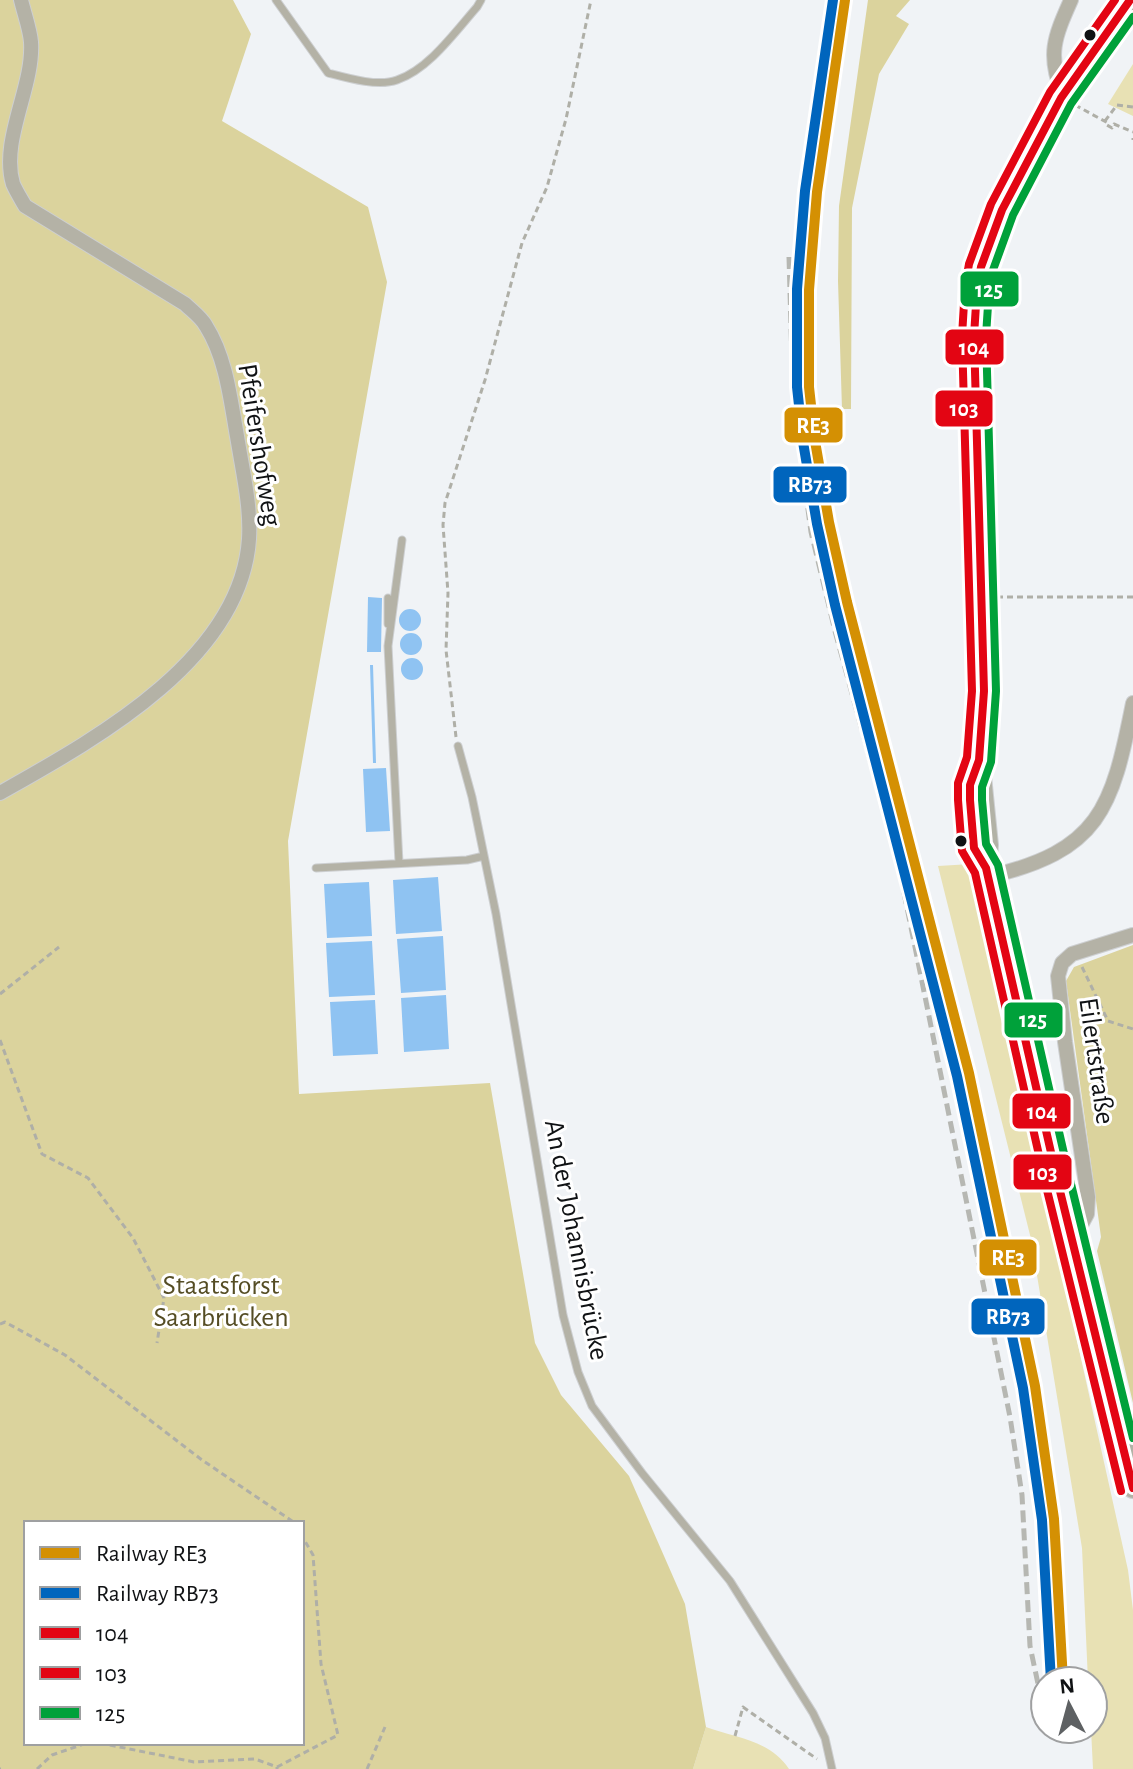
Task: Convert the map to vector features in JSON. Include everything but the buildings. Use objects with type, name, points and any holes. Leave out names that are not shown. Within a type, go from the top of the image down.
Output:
[{"type":"main road","points":[[1130,0],[1063,95],[1002,210],[981,267],[974,336],[984,691],[979,760],[988,845],[986,872],[1133,1488]]},
{"type":"street","name":"Pfeifershofweg","points":[[0,793],[75,751],[167,683],[199,652],[225,617],[242,580],[249,538],[247,501],[227,382],[215,343],[204,323],[185,304],[25,206],[13,184],[10,165],[12,146],[31,43],[21,0]]},
{"type":"street","points":[[1063,95],[1054,74],[1053,55],[1071,0]]},
{"type":"street","points":[[986,872],[1045,860],[1068,848],[1085,832],[1110,792],[1122,757],[1133,703]]},
{"type":"street","name":"Eilertstraße","points":[[1073,1240],[1087,1214],[1088,1197],[1058,976],[1062,963],[1072,954],[1133,935]]},
{"type":"lane","points":[[276,0],[328,73],[358,81],[396,80],[432,58],[481,0]]},
{"type":"lane","points":[[388,646],[402,540]]},
{"type":"lane","points":[[388,598],[399,863]]},
{"type":"lane","name":"An der Johannisbrücke","points":[[458,746],[484,856],[563,1315],[578,1372],[592,1406],[730,1581],[813,1713],[825,1738],[832,1768]]},
{"type":"lane","points":[[316,868],[467,860],[484,856]]},
{"type":"path","points":[[458,746],[448,681],[445,503],[485,380],[522,243],[547,187],[576,77],[591,0]]},
{"type":"path","points":[[1104,121],[1117,105],[1133,107]]},
{"type":"path","points":[[1082,109],[1112,128],[1114,124],[1133,132]]},
{"type":"path","points":[[1003,597],[1133,597]]},
{"type":"path","points":[[0,994],[59,947]]},
{"type":"path","points":[[1062,963],[1079,961],[1108,1021],[1133,1029]]},
{"type":"path","points":[[0,1040],[42,1154],[88,1178],[133,1238],[164,1298],[157,1343]]},
{"type":"path","points":[[0,1324],[5,1322],[65,1355],[202,1460],[292,1521]]},
{"type":"path","points":[[110,1745],[194,1762],[255,1759],[277,1768],[338,1735],[321,1664],[313,1555],[304,1539]]},
{"type":"path","points":[[735,1736],[743,1707],[832,1768]]},
{"type":"path","points":[[367,1769],[385,1727]]},
{"type":"path","points":[[37,1769],[52,1755],[81,1745]]},
{"type":"shaded area","points":[[1133,64],[1133,116],[1108,104]]},
{"type":"shaded area","points":[[971,864],[1128,1570],[1133,1610],[1133,1769],[1093,1769],[1092,1745],[1109,1745],[1109,1665],[1087,1665],[1082,1548],[1031,1239],[938,866]]},
{"type":"shaded area","points":[[706,1727],[762,1746],[781,1759],[789,1769],[693,1769]]},
{"type":"green space","name":"Staatsforst Saarbrücken","points":[[0,0],[233,0],[251,34],[222,121],[368,207],[387,282],[288,841],[299,1094],[490,1083],[535,1343],[561,1395],[629,1476],[685,1604],[706,1727],[693,1769],[0,1769]]},
{"type":"green space","points":[[868,0],[910,0],[896,16],[909,24],[879,74],[852,208],[851,409],[842,409],[839,206]]},
{"type":"green space","points":[[1133,945],[1133,1403],[1097,1251],[1101,1237],[1066,981],[1074,967]]},
{"type":"water","points":[[368,597],[382,598],[381,652],[367,652]]},
{"type":"water","points":[[410,609],[418,612],[421,620],[418,628],[410,631],[402,628],[399,620],[402,612]]},
{"type":"water","points":[[411,633],[419,636],[422,644],[419,652],[411,655],[403,652],[400,644],[403,636]]},
{"type":"water","points":[[412,658],[420,661],[423,669],[420,677],[412,680],[404,677],[401,669],[404,661]]},
{"type":"water","points":[[370,665],[373,665],[376,763],[373,763]]},
{"type":"water","points":[[386,768],[390,831],[366,832],[363,769]]},
{"type":"water","points":[[438,877],[442,931],[396,934],[393,880]]},
{"type":"water","points":[[369,882],[372,936],[327,938],[324,884]]},
{"type":"water","points":[[443,936],[446,990],[401,993],[397,939]]},
{"type":"water","points":[[372,941],[375,995],[329,997],[326,943]]},
{"type":"water","points":[[446,995],[449,1049],[404,1052],[401,998]]},
{"type":"water","points":[[375,1000],[378,1054],[333,1056],[330,1002]]},
{"type":"railway","points":[[789,257],[793,396],[811,532],[898,863],[1010,1417],[1022,1495],[1030,1646],[1034,1665]]},
{"type":"rail line","name":"RB73","points":[[833,0],[805,191],[797,289],[797,387],[803,442],[835,605],[957,1076],[1023,1388],[1042,1520],[1050,1665]]},
{"type":"rail line","name":"RE3","points":[[845,0],[817,192],[809,290],[809,387],[815,441],[847,602],[969,1073],[1035,1386],[1054,1519],[1062,1665]]},
{"type":"transit line","name":"103","points":[[1115,0],[1050,92],[991,204],[969,264],[962,336],[972,691],[967,757],[958,783],[958,800],[962,851],[975,873],[1046,1186],[1121,1491]]},
{"type":"transit line","name":"104","points":[[1130,0],[1061,98],[1002,210],[981,267],[974,336],[984,691],[979,760],[970,785],[970,800],[974,848],[986,868],[1058,1183],[1133,1488]]},
{"type":"transit line","name":"125","points":[[1133,17],[1071,104],[1013,215],[989,290],[986,336],[996,691],[991,762],[982,787],[986,844],[998,865],[1133,1438]]}]
